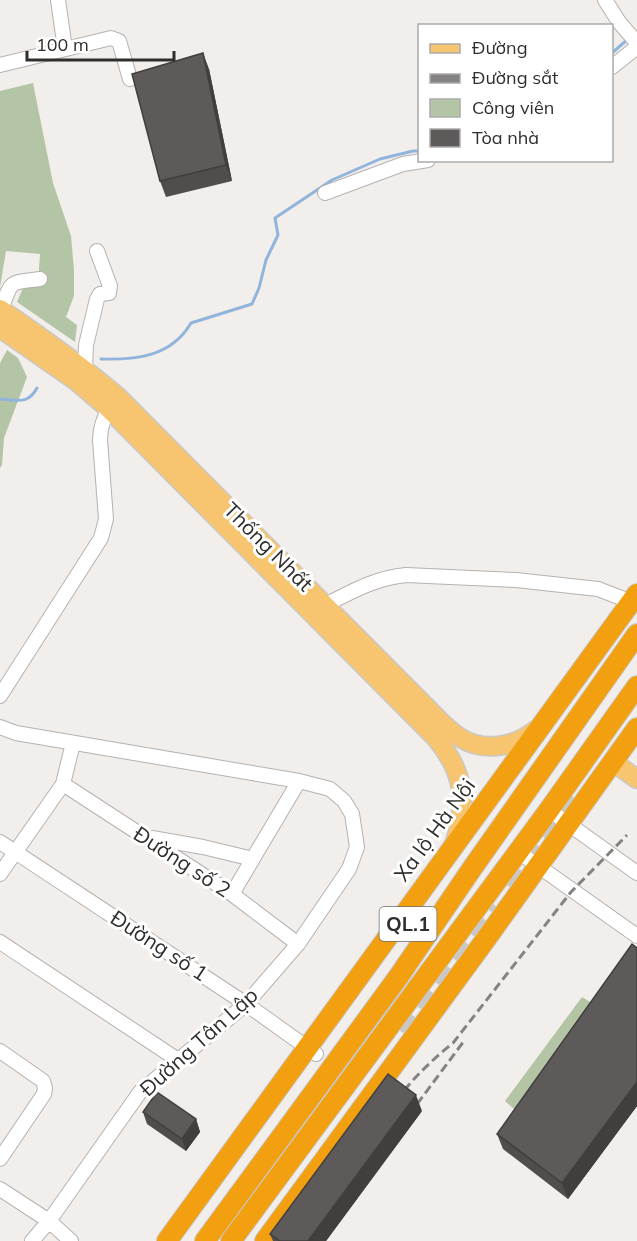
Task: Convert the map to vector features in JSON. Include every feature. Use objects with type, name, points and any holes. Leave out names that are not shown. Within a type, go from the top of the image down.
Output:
[{"type":"highway","name":"Xa lộ Hà Nội","points":[[397,931],[455,844],[498,792],[541,725],[636,602]]},
{"type":"highway","name":"Xa lộ Hà Nội","points":[[180,1241],[312,1050],[636,602]]},
{"type":"highway","name":"QL.1","points":[[205,1241],[399,976],[637,634]]},
{"type":"highway","name":"QL.1","points":[[231,1241],[549,810],[637,686]]},
{"type":"highway","points":[[579,790],[637,710]]},
{"type":"highway","points":[[265,1241],[637,728]]},
{"type":"highway","points":[[496,906],[510,887]]},
{"type":"highway","points":[[252,1241],[403,1033]]},
{"type":"highway","name":"Xa lộ Hà Nội","points":[[167,1241],[312,1050]]},
{"type":"main road","name":"Thống Nhất","points":[[0,309],[49,342],[80,375],[114,403],[326,605],[440,731],[443,746],[455,766],[462,788],[462,823],[455,844]]},
{"type":"main road","name":"Thống Nhất","points":[[0,328],[80,375]]},
{"type":"main road","name":"Thống Nhất","points":[[114,403],[440,731],[466,741],[493,747],[519,741],[535,732],[541,725]]},
{"type":"main road","points":[[613,762],[637,778]]},
{"type":"street","points":[[58,0],[65,49]]},
{"type":"street","points":[[605,0],[634,41],[613,66]]},
{"type":"street","points":[[0,65],[111,38],[120,41],[130,79]]},
{"type":"street","points":[[325,194],[403,164],[418,162]]},
{"type":"street","points":[[80,375],[96,299],[100,294],[110,291],[97,251]]},
{"type":"street","points":[[0,309],[10,285],[40,279]]},
{"type":"street","points":[[0,696],[5,677],[104,532],[106,519],[100,429],[114,403]]},
{"type":"street","points":[[326,605],[372,582],[391,576],[406,575],[516,580],[598,589],[636,602]]},
{"type":"street","name":"Đường Tân Lập","points":[[0,727],[15,733],[299,781],[330,789],[344,801],[352,814],[357,847],[349,869],[298,944],[246,1004],[140,1092],[49,1221],[32,1241]]},
{"type":"street","points":[[0,874],[63,784],[73,743]]},
{"type":"street","points":[[232,894],[299,781]]},
{"type":"street","name":"Đường số 2","points":[[63,784],[232,894],[298,944]]},
{"type":"street","points":[[549,810],[637,873]]},
{"type":"street","points":[[144,837],[203,847],[252,859]]},
{"type":"street","name":"Đường số 1","points":[[0,842],[312,1050]]},
{"type":"street","points":[[518,851],[637,936]]},
{"type":"street","points":[[0,942],[178,1060]]},
{"type":"street","points":[[0,1051],[42,1080],[45,1088],[44,1094],[0,1159]]},
{"type":"street","points":[[0,1189],[49,1221],[71,1241]]},
{"type":"green space","points":[[33,83],[53,183],[71,236],[74,296],[66,317],[77,325],[75,342],[17,302],[25,283],[38,284],[40,254],[6,251],[0,287],[0,91]]},
{"type":"green space","points":[[7,350],[18,358],[27,377],[4,438],[0,468],[0,363]]},
{"type":"green space","points":[[582,997],[595,1005],[521,1115],[505,1101]]},
{"type":"building","points":[[203,53],[226,165],[160,181],[132,74]]},
{"type":"building","points":[[632,944],[637,948],[637,1082],[562,1183],[497,1134]]},
{"type":"building","points":[[388,1074],[416,1095],[308,1241],[280,1241],[270,1234]]},
{"type":"building","points":[[157,1092],[196,1119],[182,1139],[143,1112]]},
{"type":"waterway","points":[[613,52],[628,39]]},
{"type":"waterway","points":[[101,359],[127,359],[163,350],[183,334],[191,323],[252,304],[259,288],[266,260],[278,235],[275,218],[332,180],[380,159],[418,151]]},
{"type":"waterway","points":[[0,399],[26,399],[37,388]]},
{"type":"tunnel","points":[[510,887],[579,791]]},
{"type":"tunnel","points":[[403,1033],[496,906]]},
{"type":"railway","points":[[396,1101],[423,1070],[453,1043],[571,892],[627,835]]},
{"type":"railway","points":[[409,1115],[464,1041]]}]
